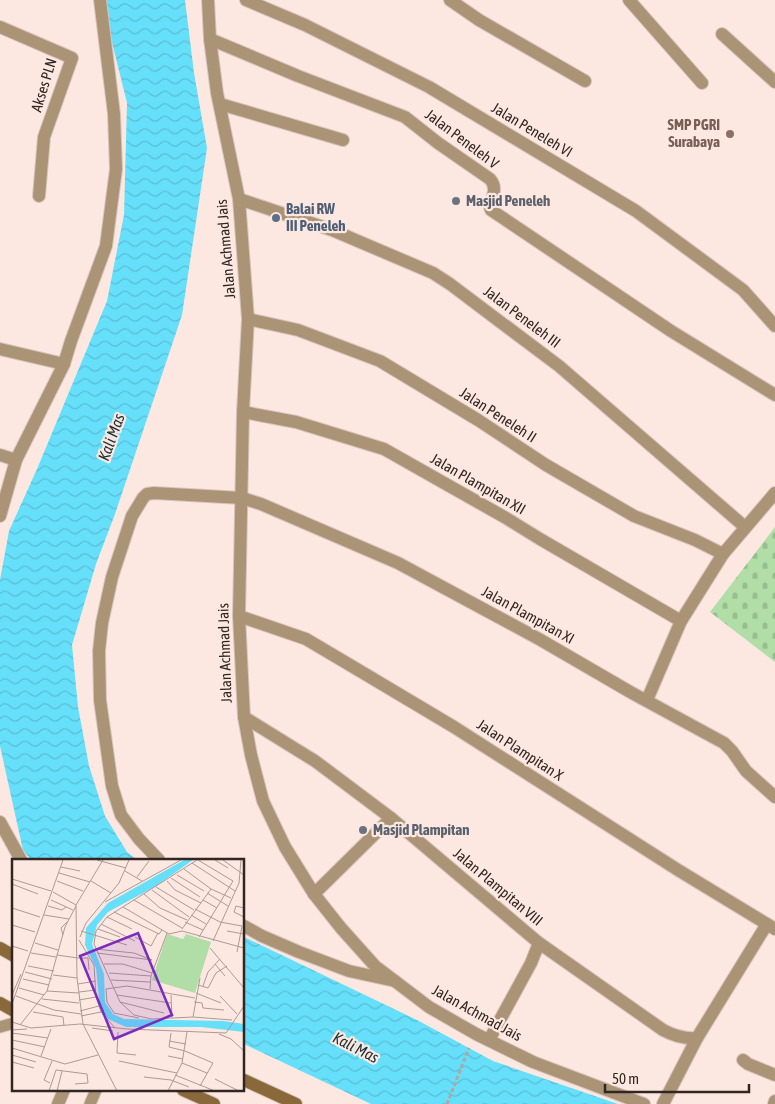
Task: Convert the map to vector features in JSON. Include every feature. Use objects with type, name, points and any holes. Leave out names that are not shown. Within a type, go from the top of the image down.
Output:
[{"type":"main road","points":[[0,948],[12,955]]},
{"type":"main road","points":[[0,1003],[12,1010]]},
{"type":"main road","points":[[245,1080],[296,1104]]},
{"type":"main road","points":[[187,1092],[214,1104]]},
{"type":"street","points":[[0,516],[16,460],[64,364],[106,246],[116,169],[114,114],[100,0]]},
{"type":"street","name":"Jalan Achmad Jais","points":[[208,0],[210,39],[220,104],[240,199],[248,319],[239,616],[244,717],[263,802],[285,847],[314,894],[341,928],[376,966],[428,1007],[476,1034],[532,1062],[644,1104]]},
{"type":"street","name":"Jalan Peneleh VI","points":[[246,0],[305,25],[429,87],[636,211],[743,290],[775,326]]},
{"type":"street","points":[[450,0],[479,20],[585,81]]},
{"type":"street","points":[[629,0],[702,83]]},
{"type":"street","name":"Akses PLN","points":[[0,28],[72,58],[44,137],[39,196]]},
{"type":"street","points":[[722,34],[775,82]]},
{"type":"street","name":"Jalan Peneleh V","points":[[210,39],[298,76],[406,117],[438,143],[490,179],[494,184],[495,191],[491,210],[671,331],[775,395]]},
{"type":"street","points":[[220,104],[343,140]]},
{"type":"street","name":"Jalan Peneleh III","points":[[240,199],[332,230],[433,273],[450,284],[559,366],[745,527]]},
{"type":"street","name":"Jalan Peneleh II","points":[[248,319],[298,330],[380,361],[478,420],[546,466],[634,516],[695,540],[723,554]]},
{"type":"street","points":[[0,349],[64,364]]},
{"type":"street","name":"Jalan Plampitan XII","points":[[244,412],[296,422],[384,449],[681,621]]},
{"type":"street","points":[[0,456],[16,460]]},
{"type":"street","name":"Jalan Plampitan XI","points":[[158,859],[138,839],[121,815],[112,786],[100,700],[99,650],[102,623],[112,577],[132,516],[139,503],[147,494],[154,492],[242,498],[261,504],[398,563],[539,639],[724,743],[746,771],[775,797]]},
{"type":"street","points":[[647,700],[681,621],[723,554],[775,492]]},
{"type":"street","name":"Jalan Plampitan X","points":[[239,616],[306,639],[454,727],[669,865],[771,927]]},
{"type":"street","name":"Jalan Plampitan VIII","points":[[244,717],[316,761],[391,818],[539,943],[674,1036],[687,1039],[697,1038]]},
{"type":"street","points":[[314,894],[391,818]]},
{"type":"street","points":[[0,822],[20,859]]},
{"type":"street","points":[[245,927],[262,936],[349,972],[394,980]]},
{"type":"street","points":[[663,1104],[697,1038],[771,927]]},
{"type":"street","name":"Jalan Plampitan VIII","points":[[489,1040],[531,963],[539,943]]},
{"type":"street","points":[[744,1060],[748,1064],[775,1075]]},
{"type":"street","points":[[58,1104],[63,1092]]},
{"type":"lane","points":[[90,1104],[95,1092]]},
{"type":"path","points":[[447,1104],[471,1044]]},
{"type":"green space","points":[[775,527],[775,662],[710,612]]},
{"type":"water","name":"Kali Mas","points":[[104,0],[185,0],[194,73],[207,148],[182,315],[115,514],[96,564],[72,645],[78,707],[89,766],[105,816],[127,852],[136,859],[30,859],[23,850],[0,746],[0,580],[9,531],[107,301],[124,215],[127,103],[104,10]]},
{"type":"water","name":"Kali Mas","points":[[245,937],[417,1020],[493,1061],[618,1104],[371,1104],[245,1044]]},
{"type":"place","name":"SMP PGRI Surabaya","points":[[730,134]]},
{"type":"place","name":"Masjid Peneleh","points":[[456,201]]},
{"type":"place","name":"Balai RW III Peneleh","points":[[276,218]]},
{"type":"place","name":"Masjid Plampitan","points":[[363,830]]}]
